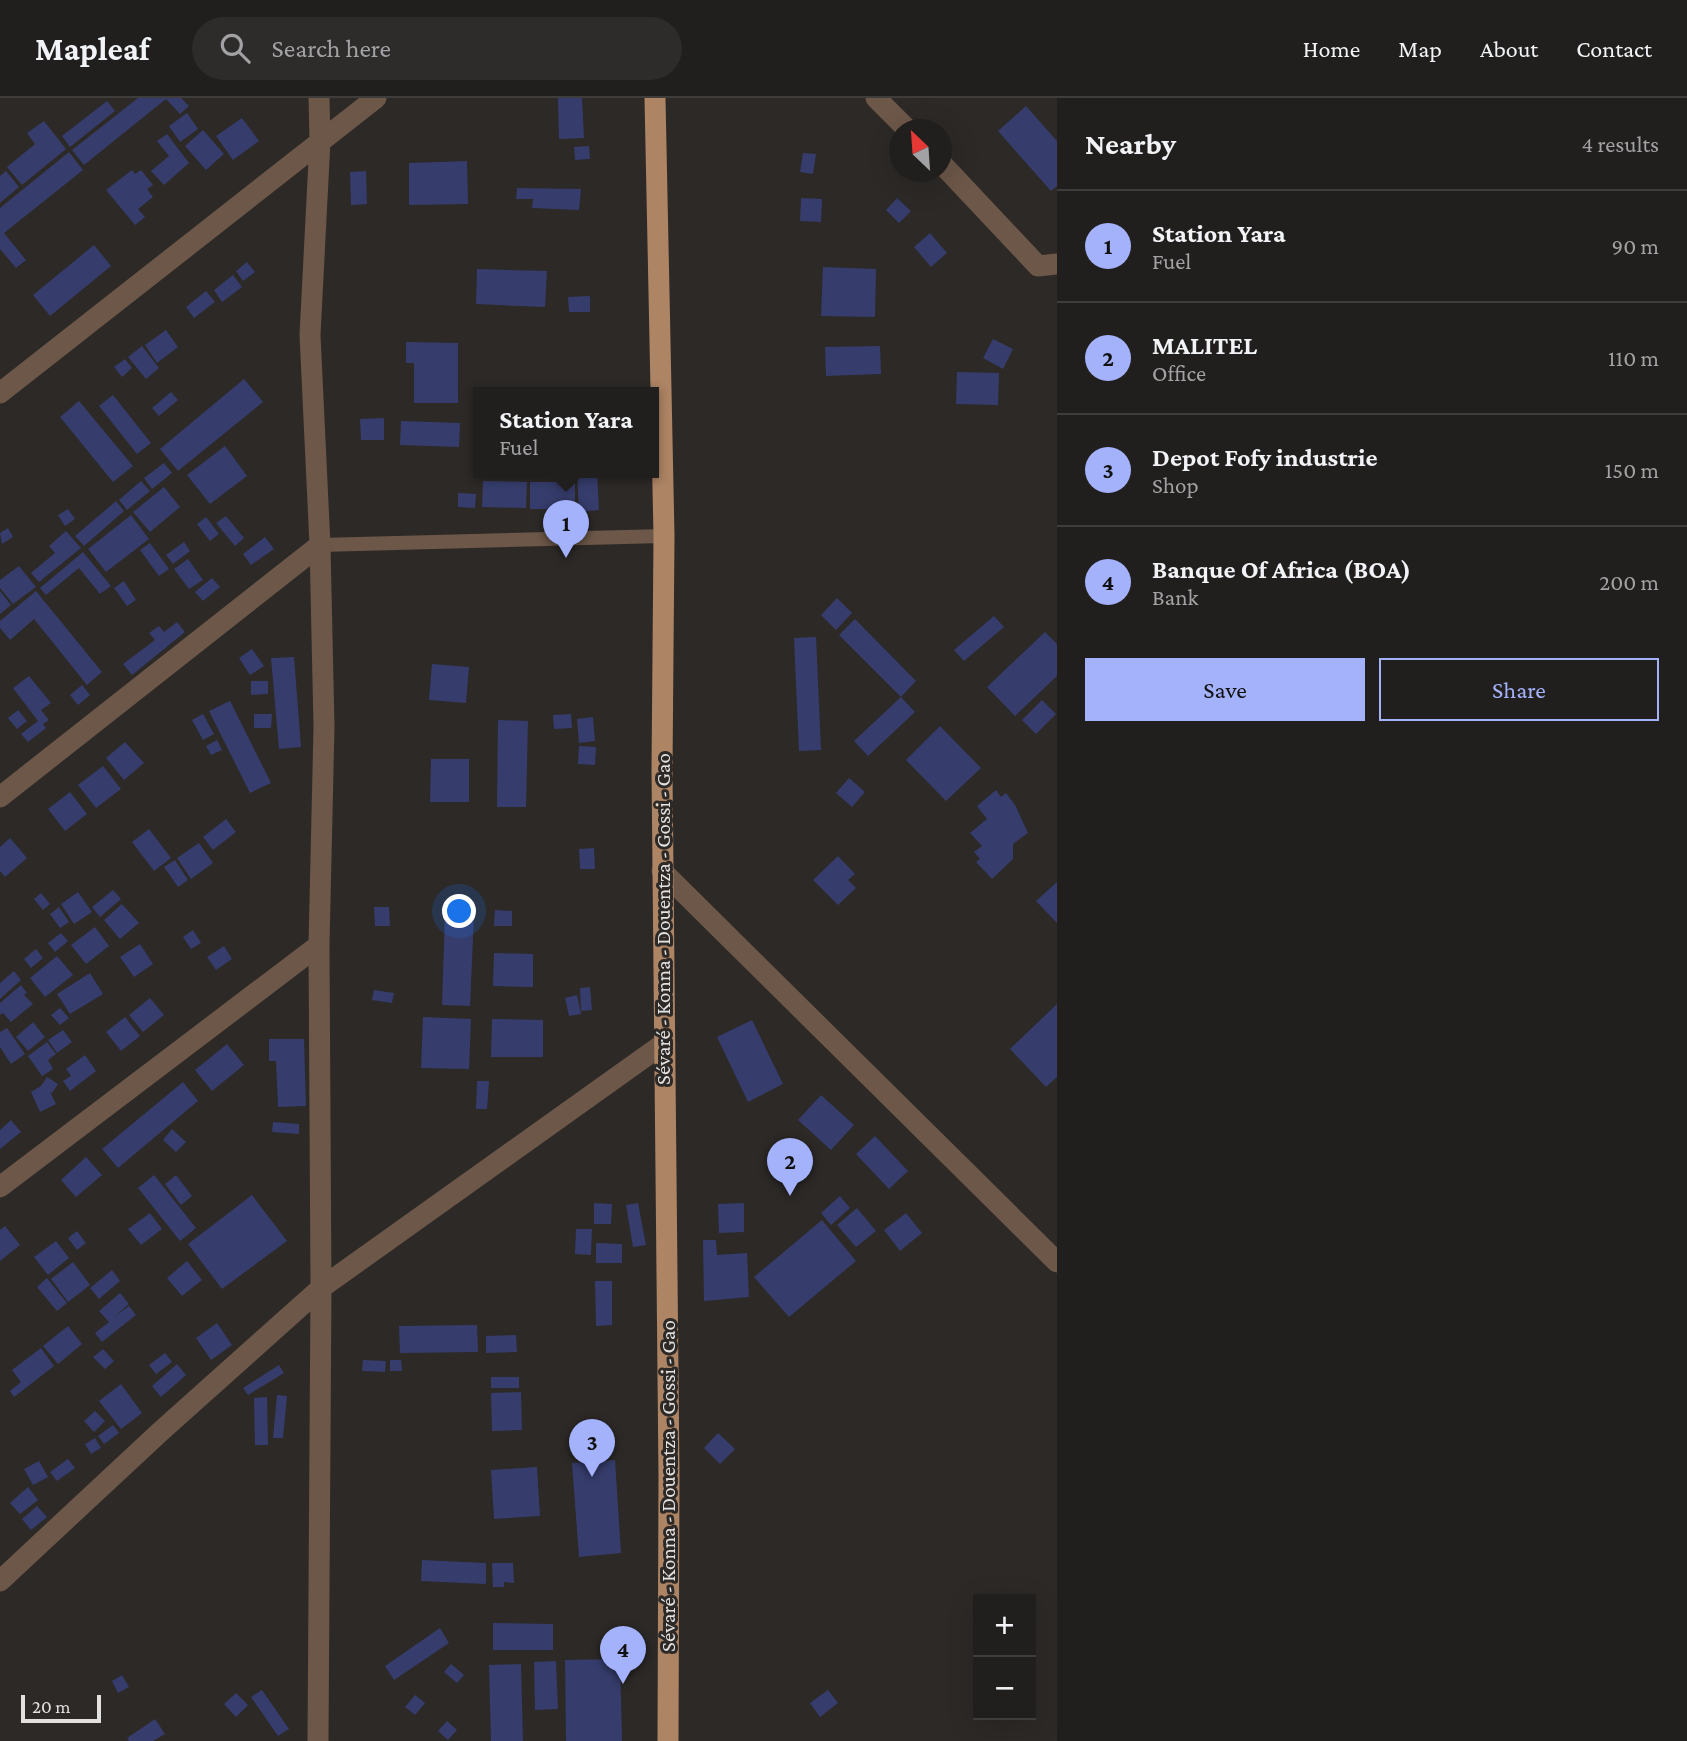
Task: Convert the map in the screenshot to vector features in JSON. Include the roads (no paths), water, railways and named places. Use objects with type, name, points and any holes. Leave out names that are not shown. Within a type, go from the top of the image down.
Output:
[{"type":"main road","name":"Sévaré - Konna - Douentza - Gossi - Gao","points":[[655,98],[664,536],[663,1045],[669,1476],[668,1741]]},
{"type":"street","points":[[318,1741],[321,1288],[319,945],[324,727],[320,545],[310,335],[320,141],[319,98]]},
{"type":"street","points":[[0,393],[376,98]]},
{"type":"street","points":[[876,98],[897,119]]},
{"type":"street","points":[[952,175],[1038,266],[1057,264]]},
{"type":"street","points":[[0,797],[320,545]]},
{"type":"street","points":[[663,871],[1057,1262]]},
{"type":"street","points":[[0,1187],[319,945]]},
{"type":"street","points":[[0,1581],[160,1432],[321,1288],[663,1045]]},
{"type":"lane","points":[[320,545],[664,536]]},
{"type":"place","name":"Station Yara","points":[[566,558]]},
{"type":"place","name":"MALITEL","points":[[790,1196]]},
{"type":"place","name":"Depot Fofy industrie","points":[[592,1477]]},
{"type":"place","name":"Banque Of Africa (BOA)","points":[[623,1684]]}]
